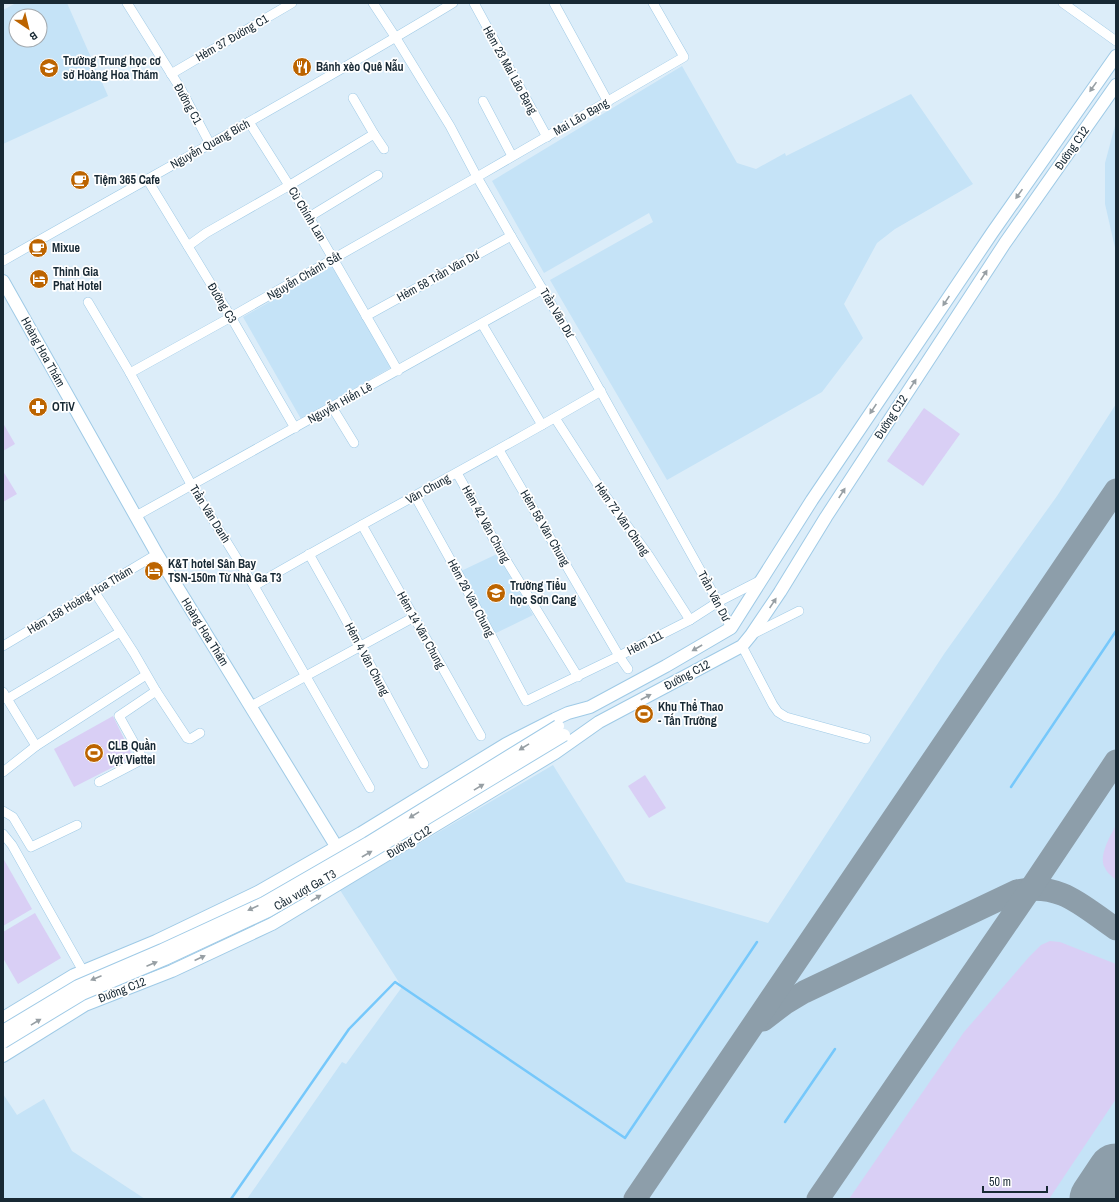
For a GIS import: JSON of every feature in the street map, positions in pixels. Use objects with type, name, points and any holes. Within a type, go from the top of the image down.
[{"type":"main road","name":"Đường C12","points":[[3,1018],[74,975],[156,941],[258,892],[337,847],[506,744],[555,719],[590,707],[666,666],[731,628],[812,500],[992,233],[1116,56]]},
{"type":"main road","name":"Đường C12","points":[[3,1056],[85,1005],[172,971],[272,924],[555,753],[599,722],[742,646],[780,592],[839,497],[1005,243],[1116,85]]},
{"type":"main road","name":"Hoàng Hoa Thám","points":[[3,281],[157,554],[354,875]]},
{"type":"main road","name":"Cầu vượt Ga T3","points":[[3,1042],[82,994],[165,959],[268,911],[374,850],[561,731],[590,707]]},
{"type":"main road","name":"Cầu vượt Ga T3","points":[[3,1031],[78,986],[162,950],[264,903],[561,731],[599,722]]},
{"type":"street","name":"Đường C1","points":[[127,3],[182,91],[210,144]]},
{"type":"street","name":"Hẻm 37 Đường C1","points":[[171,74],[292,3]]},
{"type":"street","name":"Trần Văn Dư","points":[[373,3],[450,126],[477,177],[601,391],[731,628]]},
{"type":"street","name":"Nguyễn Quang Bích","points":[[3,261],[396,38],[452,3]]},
{"type":"street","name":"Hẻm 23 Mai Lão Bạng","points":[[474,3],[547,137]]},
{"type":"street","points":[[554,3],[608,102]]},
{"type":"street","name":"Mai Lão Bạng","points":[[477,177],[684,57],[653,3]]},
{"type":"street","points":[[1064,3],[1116,41]]},
{"type":"street","points":[[353,98],[384,149]]},
{"type":"street","points":[[483,101],[512,156]]},
{"type":"street","name":"Cù Chính Lan","points":[[249,122],[290,185],[398,371]]},
{"type":"street","points":[[188,246],[206,233],[290,185],[374,134]]},
{"type":"street","points":[[309,217],[378,175]]},
{"type":"street","name":"Nguyễn Chánh Sắt","points":[[130,372],[231,317],[477,177]]},
{"type":"street","name":"Đường C3","points":[[147,179],[231,317],[295,428]]},
{"type":"street","name":"Hẻm 58 Trần Văn Dư","points":[[366,316],[511,236]]},
{"type":"street","name":"Nguyễn Hiến Lê","points":[[136,516],[543,289]]},
{"type":"street","name":"Trần Văn Danh","points":[[88,302],[130,372],[192,486],[254,586],[370,788]]},
{"type":"street","points":[[482,324],[542,425]]},
{"type":"street","name":"Văn Chung","points":[[254,586],[309,554],[499,450],[601,391]]},
{"type":"street","points":[[332,407],[354,443]]},
{"type":"street","name":"Hẻm 72 Văn Chung","points":[[555,418],[602,491],[649,556],[690,620]]},
{"type":"street","name":"Hẻm 56 Văn Chung","points":[[499,450],[628,669]]},
{"type":"street","name":"Hẻm 42 Văn Chung","points":[[457,473],[498,547],[578,677]]},
{"type":"street","name":"Hẻm 28 Văn Chung","points":[[415,496],[526,701]]},
{"type":"street","name":"Hẻm 14 Văn Chung","points":[[362,525],[481,736]]},
{"type":"street","name":"Hẻm 158 Hoàng Hoa Thám","points":[[3,646],[157,554]]},
{"type":"street","name":"Hẻm 4 Văn Chung","points":[[309,554],[424,764]]},
{"type":"street","name":"Hẻm 111","points":[[526,701],[578,677],[690,620],[718,602],[761,580]]},
{"type":"street","points":[[94,591],[187,738],[190,739],[200,733]]},
{"type":"street","points":[[751,635],[798,611]]},
{"type":"street","points":[[251,706],[414,617]]},
{"type":"street","points":[[36,746],[5,695],[120,632]]},
{"type":"street","points":[[742,646],[773,706],[778,712],[786,717],[866,740]]},
{"type":"street","points":[[3,772],[36,746],[146,675]]},
{"type":"street","points":[[98,782],[144,759],[119,716],[156,691]]},
{"type":"street","points":[[3,811],[13,817],[31,847],[77,825]]},
{"type":"street","points":[[3,834],[12,845],[84,971]]},
{"type":"shaded area","name":"Trường Trung học cơ sở Hoàng Hoa Thám","points":[[16,3],[67,3],[108,96],[3,144],[3,10]]},
{"type":"shaded area","points":[[682,66],[737,163],[756,169],[785,153],[786,156],[911,94],[973,184],[895,229],[877,243],[844,304],[863,338],[822,392],[667,480],[550,280],[653,222],[649,213],[544,273],[492,181]]},
{"type":"shaded area","points":[[1116,122],[1116,252],[1105,204],[1105,163]]},
{"type":"shaded area","points":[[334,265],[392,367],[301,419],[243,317]]},
{"type":"shaded area","points":[[1116,404],[1116,1199],[247,1199],[342,1062],[346,1064],[402,987],[340,890],[553,765],[626,882],[768,923],[944,654],[1057,496]]},
{"type":"shaded area","points":[[924,408],[960,434],[923,486],[887,461]]},
{"type":"shaded area","points":[[3,423],[15,444],[3,451]]},
{"type":"shaded area","points":[[3,471],[17,494],[3,502]]},
{"type":"shaded area","name":"Trường Tiểu học Sơn Cang","points":[[497,554],[533,615],[494,634],[461,571]]},
{"type":"shaded area","name":"CLB Quần Vợt Viettel","points":[[113,716],[133,757],[74,787],[54,749]]},
{"type":"shaded area","points":[[645,775],[666,808],[649,818],[628,786]]},
{"type":"shaded area","points":[[1116,825],[1116,880],[1106,870],[1103,863],[1103,858],[1106,846]]},
{"type":"shaded area","points":[[3,858],[32,909],[3,926]]},
{"type":"shaded area","points":[[35,913],[61,958],[18,984],[3,958],[3,932]]},
{"type":"shaded area","points":[[1050,941],[1060,942],[1116,964],[1116,1099],[1049,1199],[849,1199],[964,1032],[1029,957],[1041,945]]},
{"type":"shaded area","points":[[3,1094],[17,1115],[44,1099],[72,1151],[145,1199],[3,1199]]},
{"type":"waterway","points":[[1011,787],[1116,631]]},
{"type":"waterway","points":[[231,1199],[349,1029],[395,982],[625,1138],[757,942]]},
{"type":"waterway","points":[[785,1122],[835,1049]]},
{"type":"taxiway","points":[[635,1199],[1116,490]]},
{"type":"taxiway","points":[[818,1199],[1116,761]]},
{"type":"taxiway","points":[[763,1020],[784,1004],[804,992],[1017,891],[1032,889],[1059,893],[1081,904],[1116,929]]},
{"type":"runway","points":[[1098,1199],[1116,1172]]},
{"type":"place","name":"Bánh xèo Quê Nẫu","points":[[302,67]]},
{"type":"place","name":"Trường Trung học cơ sở Hoàng Hoa Thám","points":[[49,68]]},
{"type":"place","name":"Tiệm 365 Cafe","points":[[80,180]]},
{"type":"place","name":"Mixue","points":[[38,248]]},
{"type":"place","name":"Thinh Gia Phat Hotel","points":[[39,279]]},
{"type":"place","name":"OTiV","points":[[38,407]]},
{"type":"place","name":"K&T hotel Sân Bay TSN-150m Từ Nhà Ga T3","points":[[154,571]]},
{"type":"place","name":"Trường Tiểu học Sơn Cang","points":[[496,593]]},
{"type":"place","name":"Khu Thể Thao - Tấn Trường","points":[[644,714]]},
{"type":"place","name":"CLB Quần Vợt Viettel","points":[[94,753]]}]
